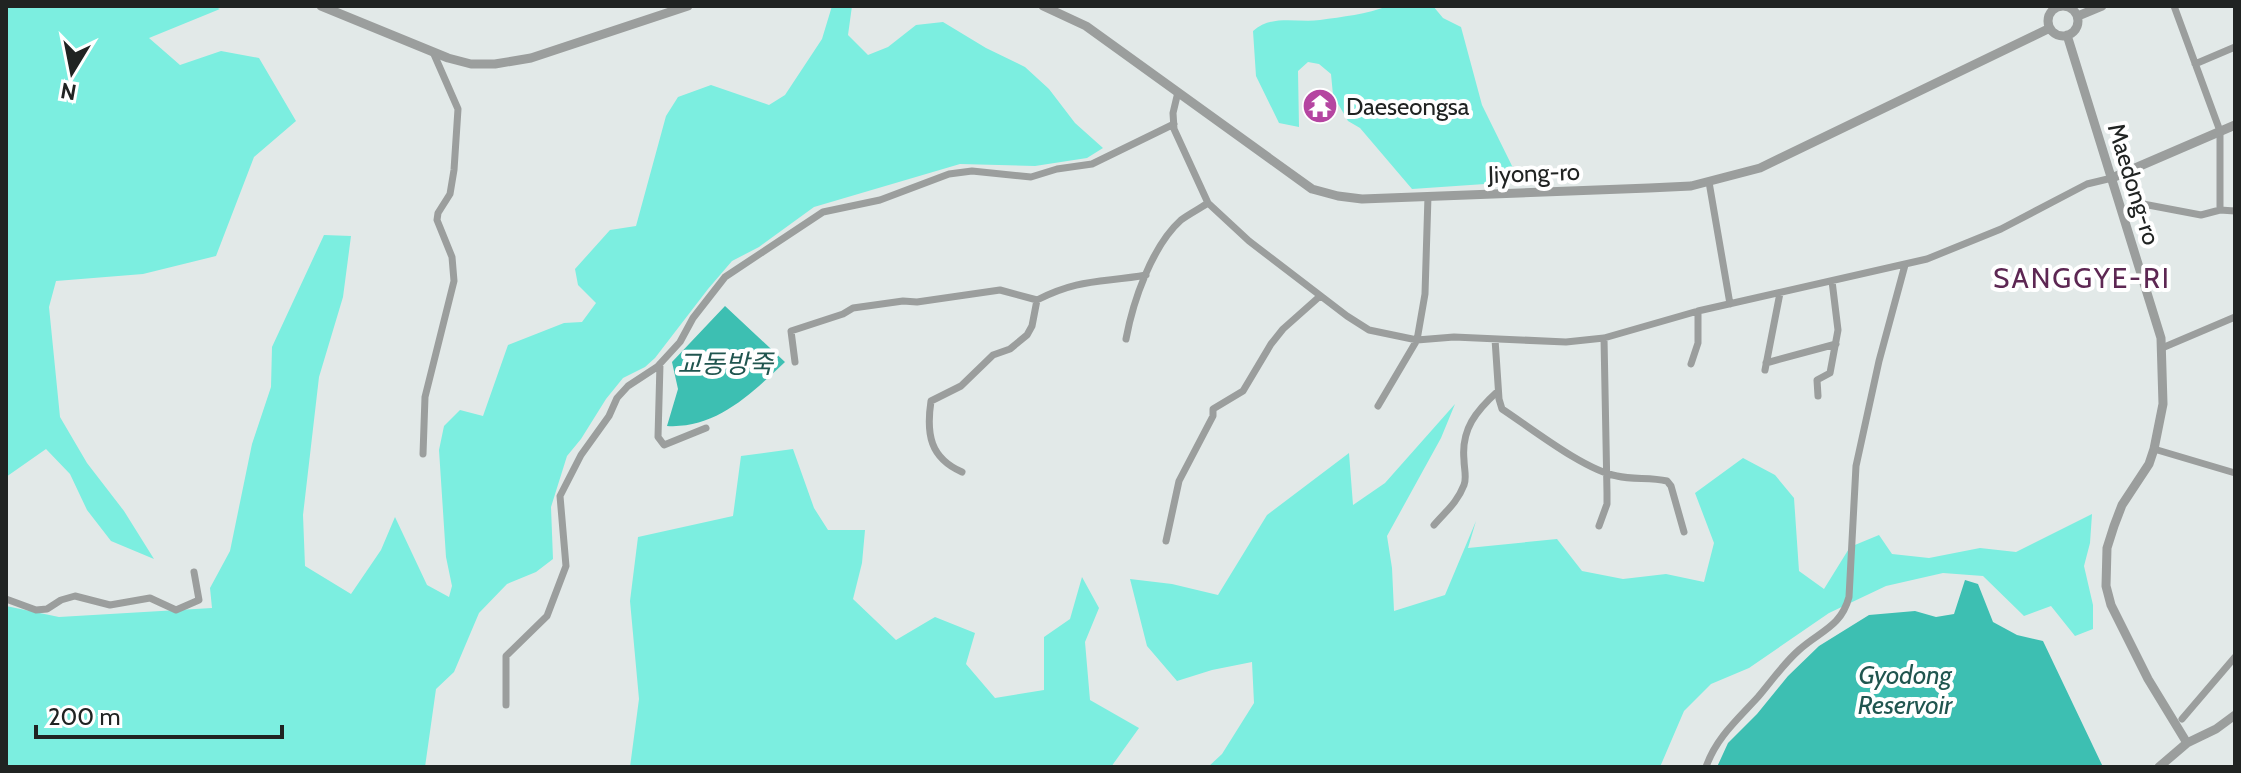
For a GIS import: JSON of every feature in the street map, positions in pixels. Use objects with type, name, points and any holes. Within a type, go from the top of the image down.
[{"type":"street","points":[[321,6],[433,52],[471,64],[531,58],[688,6]]},
{"type":"street","name":"Jiyong-ro","points":[[1043,6],[1086,26],[1312,189],[1362,199],[1691,186],[1709,182],[1775,162],[2050,28]]},
{"type":"street","points":[[2059,6],[2069,7],[2078,16],[2077,28],[2067,35],[2058,35],[2050,28],[2050,15],[2059,6]]},
{"type":"street","points":[[2078,16],[2102,6]]},
{"type":"street","points":[[2174,6],[2220,131],[2220,210]]},
{"type":"street","name":"Maedong-ro","points":[[2067,35],[2162,348],[2163,404],[2154,449],[2149,464],[2122,505],[2114,526],[2107,548],[2106,586],[2111,605],[2148,679],[2187,743]]},
{"type":"street","points":[[2195,64],[2235,47]]},
{"type":"street","points":[[423,454],[425,397],[454,281],[452,257],[437,220],[450,194],[458,109],[433,52]]},
{"type":"street","points":[[1178,92],[1174,124],[1192,172],[1208,203],[1319,297],[1369,330],[1417,340],[1454,337],[1566,342],[1604,338],[1698,311],[1905,265],[1961,247],[2087,184],[2131,171],[2235,125]]},
{"type":"street","points":[[506,705],[506,656],[547,616],[566,566],[560,496],[581,455],[609,416],[617,398],[628,386],[660,364],[680,342],[693,318],[725,277],[823,212],[880,200],[949,174],[972,171],[1031,177],[1057,169],[1092,164],[1174,124]]},
{"type":"street","points":[[2131,171],[2143,204],[2201,215],[2220,210],[2235,211]]},
{"type":"street","points":[[1709,182],[1730,304]]},
{"type":"street","points":[[1378,406],[1417,340],[1425,294],[1428,196]]},
{"type":"street","points":[[1126,339],[1131,310],[1168,234],[1182,219],[1208,203]]},
{"type":"street","points":[[1706,767],[1726,730],[1800,649],[1829,628],[1845,611],[1849,597],[1856,466],[1879,361],[1905,265]]},
{"type":"street","points":[[795,362],[791,331],[853,308],[960,297],[988,290],[1037,300],[1063,287],[1101,279],[1146,275]]},
{"type":"street","points":[[1818,396],[1817,380],[1830,373],[1838,330],[1832,281]]},
{"type":"street","points":[[1780,293],[1766,366],[1836,344]]},
{"type":"street","points":[[1166,541],[1179,481],[1213,416],[1213,409],[1243,391],[1271,344],[1319,297]]},
{"type":"street","points":[[962,472],[936,454],[930,433],[931,401],[961,386],[993,355],[1010,349],[1027,335],[1037,300]]},
{"type":"street","points":[[1691,364],[1698,343],[1698,311]]},
{"type":"street","points":[[2162,348],[2235,317]]},
{"type":"street","points":[[1599,526],[1607,504],[1604,338]]},
{"type":"street","points":[[1495,339],[1502,409],[1606,473],[1667,481],[1684,532]]},
{"type":"street","points":[[660,364],[658,437],[664,445],[706,428]]},
{"type":"street","points":[[1434,525],[1453,507],[1465,484],[1463,456],[1467,426],[1498,391]]},
{"type":"street","points":[[2154,449],[2235,473]]},
{"type":"street","points":[[6,599],[36,610],[47,609],[75,596],[110,605],[150,598],[176,610],[199,600],[194,572]]},
{"type":"street","points":[[2182,719],[2235,657]]},
{"type":"street","points":[[2159,767],[2187,743],[2216,729],[2235,715]]},
{"type":"shaded area","points":[[6,6],[213,6],[220,9],[149,38],[180,65],[221,51],[259,58],[296,121],[254,157],[216,256],[143,274],[56,281],[49,307],[60,417],[87,463],[124,511],[154,559],[111,541],[87,510],[70,474],[46,449],[6,477]]},
{"type":"shaded area","points":[[832,6],[852,6],[848,35],[868,55],[888,47],[916,25],[943,22],[1025,67],[1049,89],[1075,123],[1103,148],[1087,158],[1035,166],[960,164],[814,207],[759,247],[732,261],[655,358],[623,378],[567,456],[551,507],[553,559],[536,572],[507,584],[479,613],[454,672],[436,689],[425,767],[6,767],[6,606],[59,617],[212,608],[210,588],[230,551],[252,444],[271,387],[272,347],[324,235],[351,236],[343,297],[319,377],[303,515],[305,566],[351,594],[381,550],[395,517],[427,585],[449,597],[452,586],[446,557],[439,450],[444,426],[460,410],[483,416],[508,345],[564,323],[582,322],[596,303],[578,285],[575,269],[610,230],[636,226],[666,116],[678,97],[711,85],[769,105],[785,95],[822,39]]},
{"type":"shaded area","points":[[1388,6],[1433,6],[1443,18],[1461,27],[1482,105],[1515,172],[1514,182],[1412,189],[1360,128],[1348,121],[1333,95],[1331,74],[1319,64],[1308,62],[1298,71],[1299,127],[1279,123],[1256,76],[1253,31],[1276,21],[1320,20]]},
{"type":"shaded area","points":[[1455,404],[1441,438],[1387,536],[1394,611],[1445,595],[1476,521],[1468,548],[1557,539],[1582,571],[1623,579],[1666,574],[1704,582],[1714,543],[1695,493],[1743,458],[1775,475],[1794,498],[1799,571],[1824,589],[1850,547],[1879,535],[1892,554],[1929,558],[1980,548],[2016,552],[2092,514],[2090,543],[2084,566],[2093,605],[2093,629],[2075,636],[2051,606],[2024,616],[1983,576],[1943,573],[1886,586],[1829,613],[1749,668],[1711,684],[1684,711],[1660,767],[1208,767],[1222,754],[1254,703],[1252,662],[1177,681],[1147,646],[1130,579],[1172,584],[1218,595],[1267,515],[1349,453],[1353,505],[1385,483]]},
{"type":"shaded area","points":[[793,449],[814,508],[828,530],[865,530],[862,563],[853,599],[896,640],[935,617],[975,633],[966,664],[995,698],[1044,690],[1044,637],[1070,619],[1082,577],[1099,608],[1085,642],[1090,700],[1139,728],[1111,767],[630,767],[639,699],[630,601],[638,537],[733,516],[741,456]]},
{"type":"water","name":"교동방죽","points":[[725,306],[785,362],[746,397],[717,416],[701,422],[667,426],[678,389],[672,362]]},
{"type":"water","name":"Gyodong Reservoir","points":[[1965,580],[1978,584],[1993,622],[2017,635],[2043,641],[2103,767],[1717,767],[1728,743],[1819,646],[1869,615],[1915,611],[1936,617],[1954,614]]},
{"type":"place","name":"Daeseongsa","points":[[1320,106]]},
{"type":"district","name":"SANGGYE-RI","points":[[2082,278]]}]
